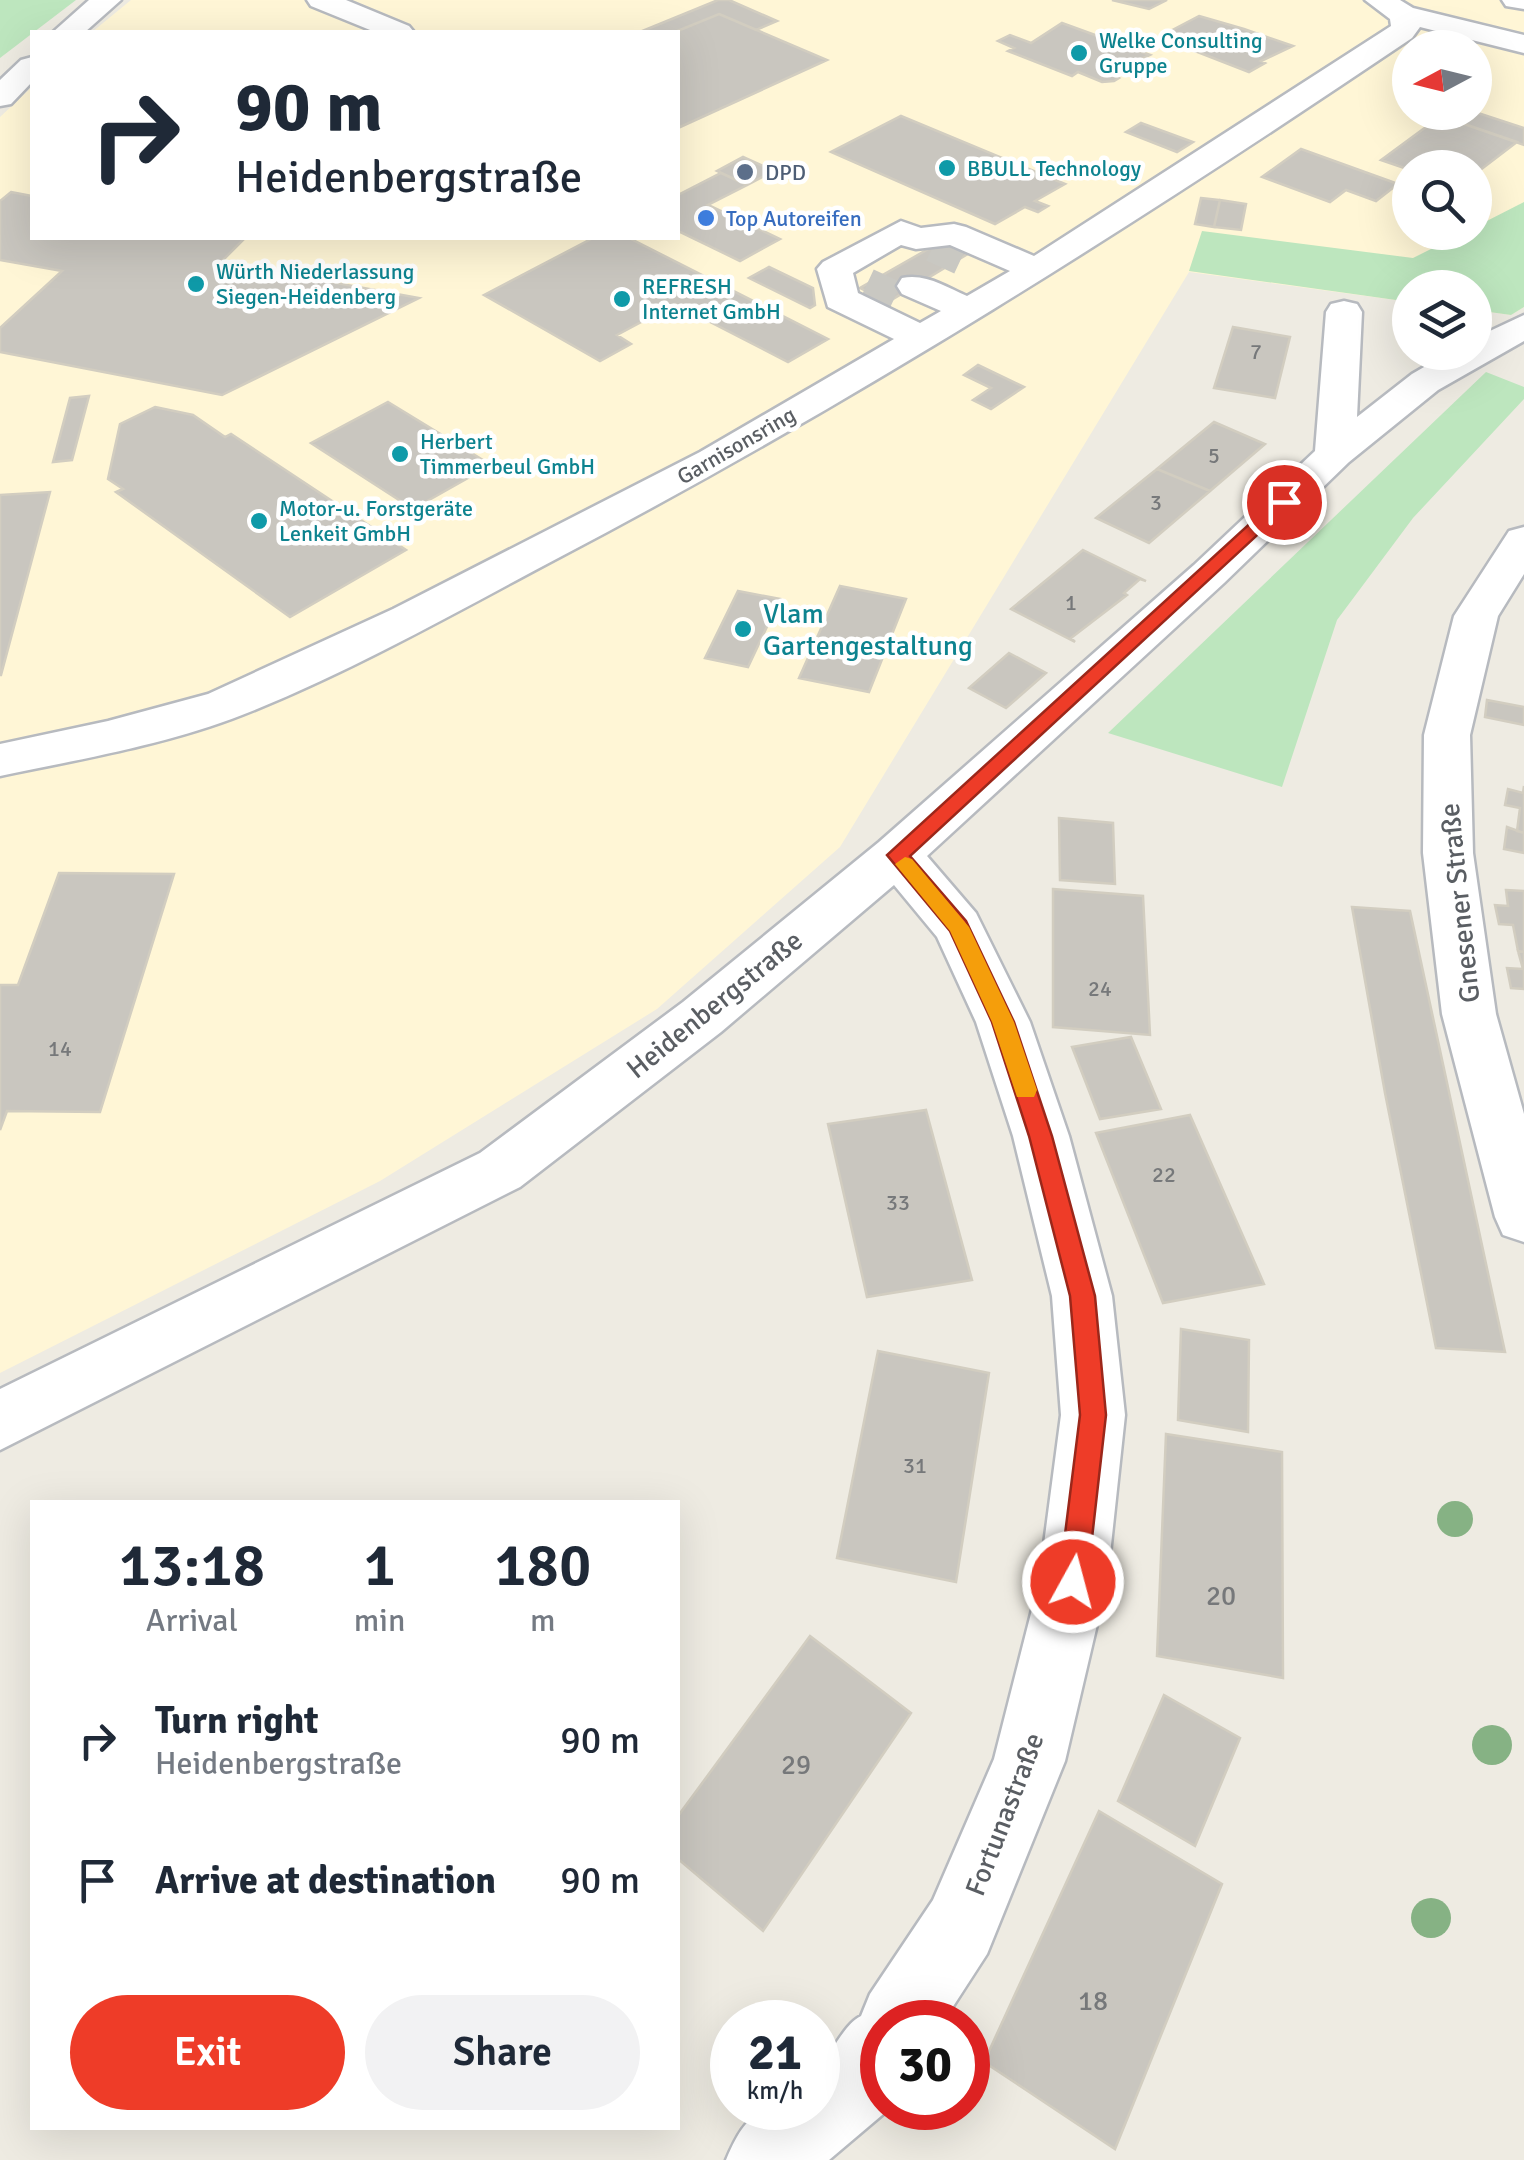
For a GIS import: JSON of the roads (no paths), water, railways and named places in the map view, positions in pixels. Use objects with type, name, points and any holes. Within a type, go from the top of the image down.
[{"type":"street","points":[[70,30],[107,0]]},
{"type":"street","points":[[321,0],[394,30]]},
{"type":"street","points":[[1516,0],[1524,0]]},
{"type":"street","points":[[1391,7],[1524,44]]},
{"type":"street","name":"Garnisonsring","points":[[0,760],[108,738],[224,706],[408,620],[714,460],[981,303],[1402,32],[1407,24],[1391,7]]},
{"type":"street","points":[[0,97],[30,68]]},
{"type":"street","points":[[900,265],[981,303]]},
{"type":"street","points":[[900,265],[981,303]]},
{"type":"street","points":[[900,265],[841,300],[981,303]]},
{"type":"street","points":[[1335,454],[1344,312]]},
{"type":"street","name":"Heidenbergstraße","points":[[0,1421],[500,1170],[702,1017],[897,855],[1209,574],[1335,454],[1425,382],[1524,326]]},
{"type":"street","name":"Gnesener Straße","points":[[1524,540],[1476,616],[1447,736],[1448,854],[1469,1014],[1524,1217]]},
{"type":"street","name":"Fortunastraße","points":[[897,855],[958,927],[1003,1022],[1040,1136],[1082,1296],[1093,1415],[1073,1582],[1029,1760],[960,1927],[912,2000]]},
{"type":"street","points":[[767,2160],[860,2082]]},
{"type":"tunnel","points":[[933,246],[961,259]]},
{"type":"tunnel","points":[[867,284],[895,297]]},
{"type":"place","name":"Welke Consulting Gruppe","points":[[1079,53]]},
{"type":"place","name":"BBULL Technology","points":[[947,168]]},
{"type":"place","name":"DPD","points":[[745,172]]},
{"type":"place","name":"Top Autoreifen","points":[[706,218]]},
{"type":"place","name":"Würth Niederlassung Siegen-Heidenberg","points":[[196,284]]},
{"type":"place","name":"REFRESH Internet GmbH","points":[[622,299]]},
{"type":"place","name":"Herbert Timmerbeul GmbH","points":[[400,454]]},
{"type":"place","name":"Motor-u. Forstgeräte Lenkeit GmbH","points":[[259,521]]},
{"type":"place","name":"Vlam Gartengestaltung","points":[[743,629]]}]
